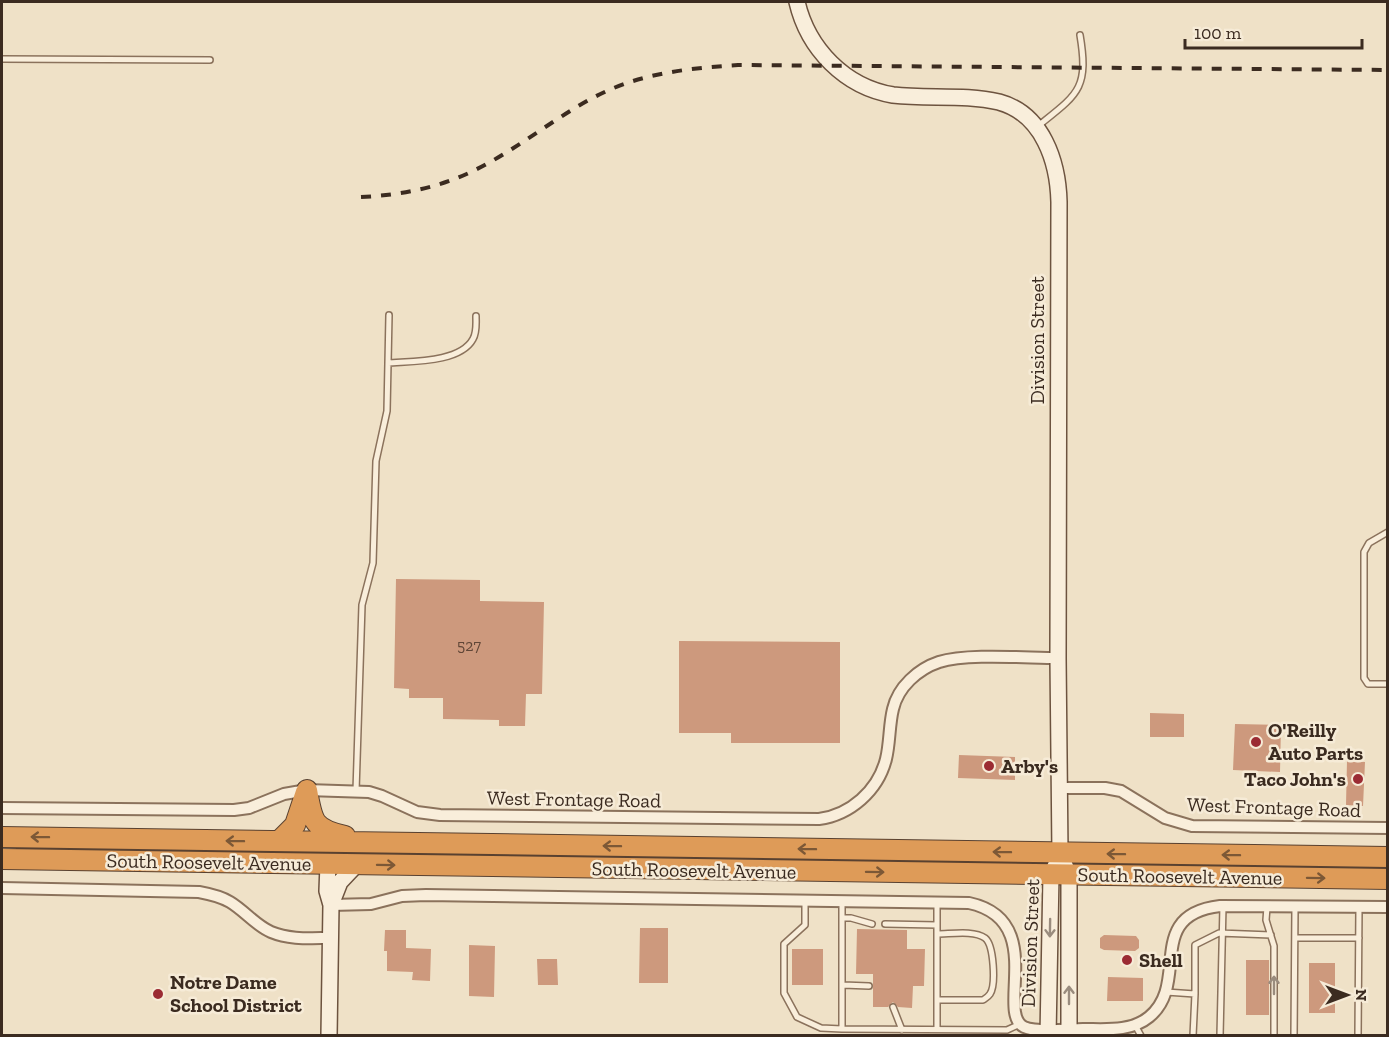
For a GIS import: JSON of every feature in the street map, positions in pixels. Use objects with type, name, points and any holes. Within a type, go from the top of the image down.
[{"type":"highway","points":[[307,790],[314,821],[324,830],[377,843]]},
{"type":"highway","points":[[279,841],[295,825],[307,790]]},
{"type":"highway","points":[[249,863],[290,856],[302,848],[306,842],[310,811]]},
{"type":"highway","name":"South Roosevelt Avenue","points":[[2,837],[1388,856]]},
{"type":"highway","points":[[328,864],[332,858],[342,852],[442,844]]},
{"type":"highway","name":"South Roosevelt Avenue","points":[[2,859],[1388,879]]},
{"type":"street","name":"Division Street","points":[[797,2],[805,27],[817,48],[833,66],[858,84],[880,93],[893,95],[999,102],[1019,112],[1036,128],[1050,151],[1058,184],[1060,875],[1069,1032]]},
{"type":"street","name":"West Frontage Road","points":[[2,808],[234,810],[249,808],[284,794],[307,790],[375,793],[417,812],[440,815],[798,820],[830,818],[859,802],[877,780],[885,762],[893,708],[902,689],[919,673],[940,662],[961,658],[1058,658]]},
{"type":"street","name":"West Frontage Road","points":[[1060,788],[1112,789],[1126,794],[1165,818],[1192,826],[1388,828]]},
{"type":"street","points":[[328,864],[327,891],[331,905],[329,1035]]},
{"type":"street","points":[[331,905],[340,882],[357,864]]},
{"type":"street","name":"Division Street","points":[[1048,1032],[1060,875]]},
{"type":"street","points":[[2,888],[199,892],[229,901],[258,925],[272,933],[292,938],[331,938]]},
{"type":"street","points":[[331,905],[371,904],[402,896],[426,895],[938,902],[980,906],[991,910],[1004,924],[1014,946],[1016,1017],[1024,1029],[1048,1032],[1117,1029],[1145,1020],[1158,1008],[1167,992],[1170,950],[1176,931],[1190,916],[1199,911],[1223,906],[1388,907]]},
{"type":"lane","points":[[1036,128],[1069,101],[1080,86],[1083,69],[1080,35]]},
{"type":"lane","points":[[2,58],[210,60]]},
{"type":"lane","points":[[356,791],[362,605],[373,563],[376,461],[387,411],[389,315]]},
{"type":"lane","points":[[388,363],[432,360],[458,352],[474,339],[476,316]]},
{"type":"lane","points":[[1388,532],[1369,543],[1364,552],[1365,678],[1368,684],[1388,684]]},
{"type":"lane","points":[[805,901],[805,925],[784,944],[784,993],[797,1017],[821,1028],[1024,1029]]},
{"type":"lane","points":[[842,901],[842,1029]]},
{"type":"lane","points":[[938,902],[938,1029]]},
{"type":"lane","points":[[1220,1035],[1223,906]]},
{"type":"lane","points":[[1267,907],[1266,920],[1274,946],[1274,1035]]},
{"type":"lane","points":[[1294,1035],[1295,907]]},
{"type":"lane","points":[[1358,1035],[1359,907]]},
{"type":"lane","points":[[842,918],[872,924]]},
{"type":"lane","points":[[885,924],[938,925]]},
{"type":"lane","points":[[1193,1035],[1195,945],[1219,933],[1271,935]]},
{"type":"lane","points":[[938,934],[976,934],[986,939],[990,945],[993,966],[992,990],[983,1000],[938,1000]]},
{"type":"lane","points":[[1295,938],[1359,938]]},
{"type":"lane","points":[[843,985],[869,986]]},
{"type":"lane","points":[[1167,992],[1195,994]]},
{"type":"lane","points":[[893,1007],[902,1030]]},
{"type":"lane","points":[[1135,1025],[1141,1035]]},
{"type":"building","points":[[396,579],[480,580],[480,601],[544,602],[542,694],[526,694],[525,726],[499,726],[499,720],[443,719],[443,698],[409,698],[409,689],[394,688]]},
{"type":"building","points":[[679,641],[840,642],[840,743],[731,743],[731,733],[679,733]]},
{"type":"building","points":[[1150,713],[1184,714],[1184,737],[1150,737]]},
{"type":"building","points":[[1235,724],[1281,725],[1280,772],[1233,770]]},
{"type":"building","points":[[959,755],[1015,757],[1015,780],[958,778]]},
{"type":"building","points":[[1347,761],[1365,762],[1363,806],[1346,805]]},
{"type":"building","points":[[640,928],[668,928],[668,983],[639,983]]},
{"type":"building","points":[[857,929],[907,930],[907,949],[925,949],[924,986],[913,986],[912,1008],[898,1007],[893,1002],[888,1007],[873,1007],[873,974],[856,974]]},
{"type":"building","points":[[385,930],[406,930],[406,948],[431,949],[430,981],[412,980],[413,972],[387,971],[387,951],[384,951]]},
{"type":"building","points":[[1104,935],[1136,936],[1139,940],[1139,948],[1135,951],[1104,950],[1100,948],[1100,938]]},
{"type":"building","points":[[469,945],[495,946],[494,997],[469,996]]},
{"type":"building","points":[[792,949],[823,949],[823,985],[792,985]]},
{"type":"building","points":[[537,959],[557,959],[558,985],[538,985]]},
{"type":"building","points":[[1246,960],[1269,960],[1269,1015],[1246,1015]]},
{"type":"building","points":[[1309,963],[1335,963],[1335,1013],[1309,1013]]},
{"type":"building","points":[[1108,977],[1143,978],[1143,1001],[1107,1001]]},
{"type":"railway","points":[[361,197],[420,190],[448,182],[492,161],[575,108],[609,90],[640,79],[689,69],[738,65],[1388,70]]},
{"type":"place","name":"O'Reilly Auto Parts","points":[[1256,742]]},
{"type":"place","name":"Arby's","points":[[989,766]]},
{"type":"place","name":"Taco John's","points":[[1358,779]]},
{"type":"place","name":"Shell","points":[[1127,960]]},
{"type":"place","name":"Notre Dame School District","points":[[158,994]]}]
